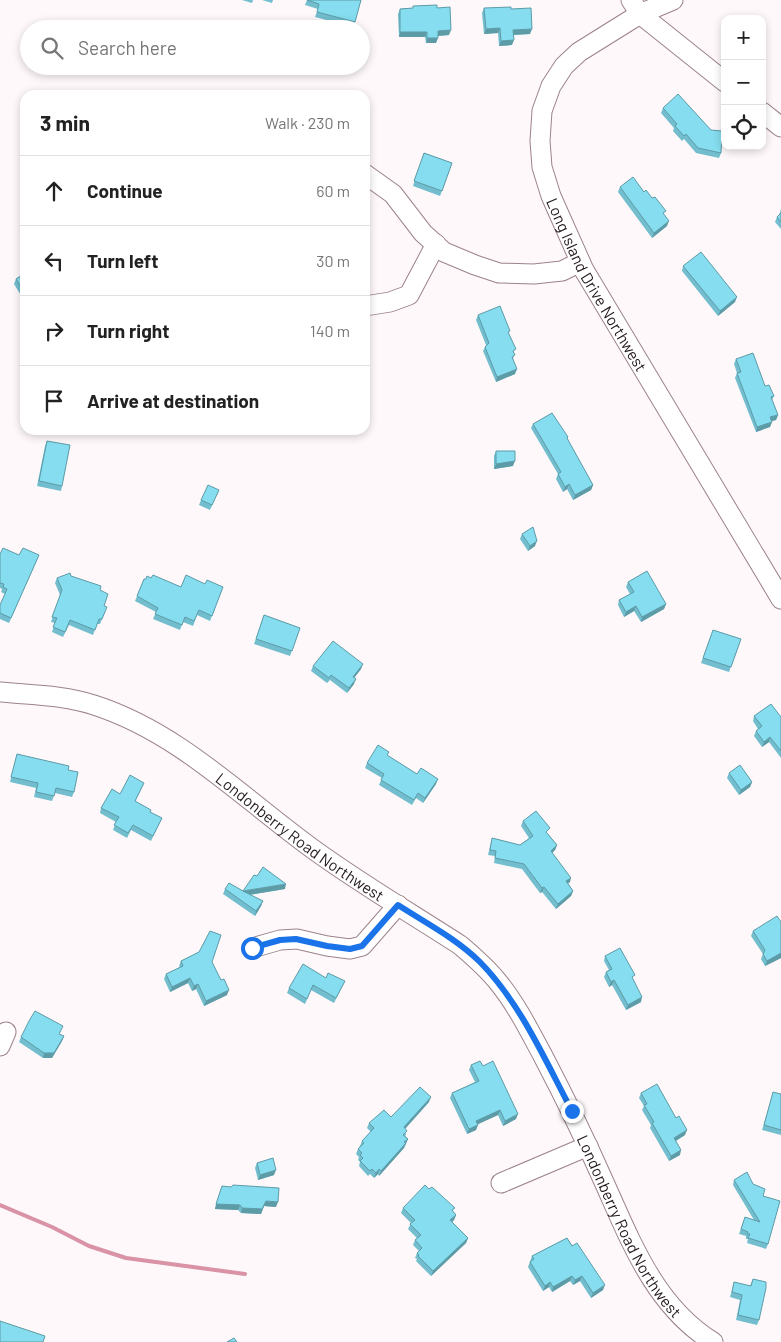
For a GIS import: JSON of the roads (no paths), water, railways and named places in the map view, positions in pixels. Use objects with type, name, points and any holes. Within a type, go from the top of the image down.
[{"type":"street","name":"Long Island Drive Northwest","points":[[673,0],[635,7],[564,66],[551,86],[542,111],[540,141],[542,167],[551,196],[580,262],[781,599]]},
{"type":"street","points":[[635,7],[721,79]]},
{"type":"street","points":[[766,115],[781,127]]},
{"type":"street","points":[[370,178],[393,194],[423,233],[444,252],[499,273],[534,274],[562,272],[580,262]]},
{"type":"street","points":[[370,305],[390,302],[409,295],[436,244]]},
{"type":"street","name":"Londonberry Road Northwest","points":[[0,692],[57,697],[92,704],[127,717],[153,730],[218,774],[316,852],[460,945],[480,962],[512,1001],[528,1027],[572,1111],[636,1256],[658,1290],[682,1318],[713,1342]]},
{"type":"street","points":[[252,948],[280,940],[296,939],[350,949],[362,946],[398,905]]},
{"type":"street","points":[[501,1184],[588,1146]]},
{"type":"waterway","points":[[0,1205],[52,1227],[89,1246],[126,1258],[245,1274]]}]
